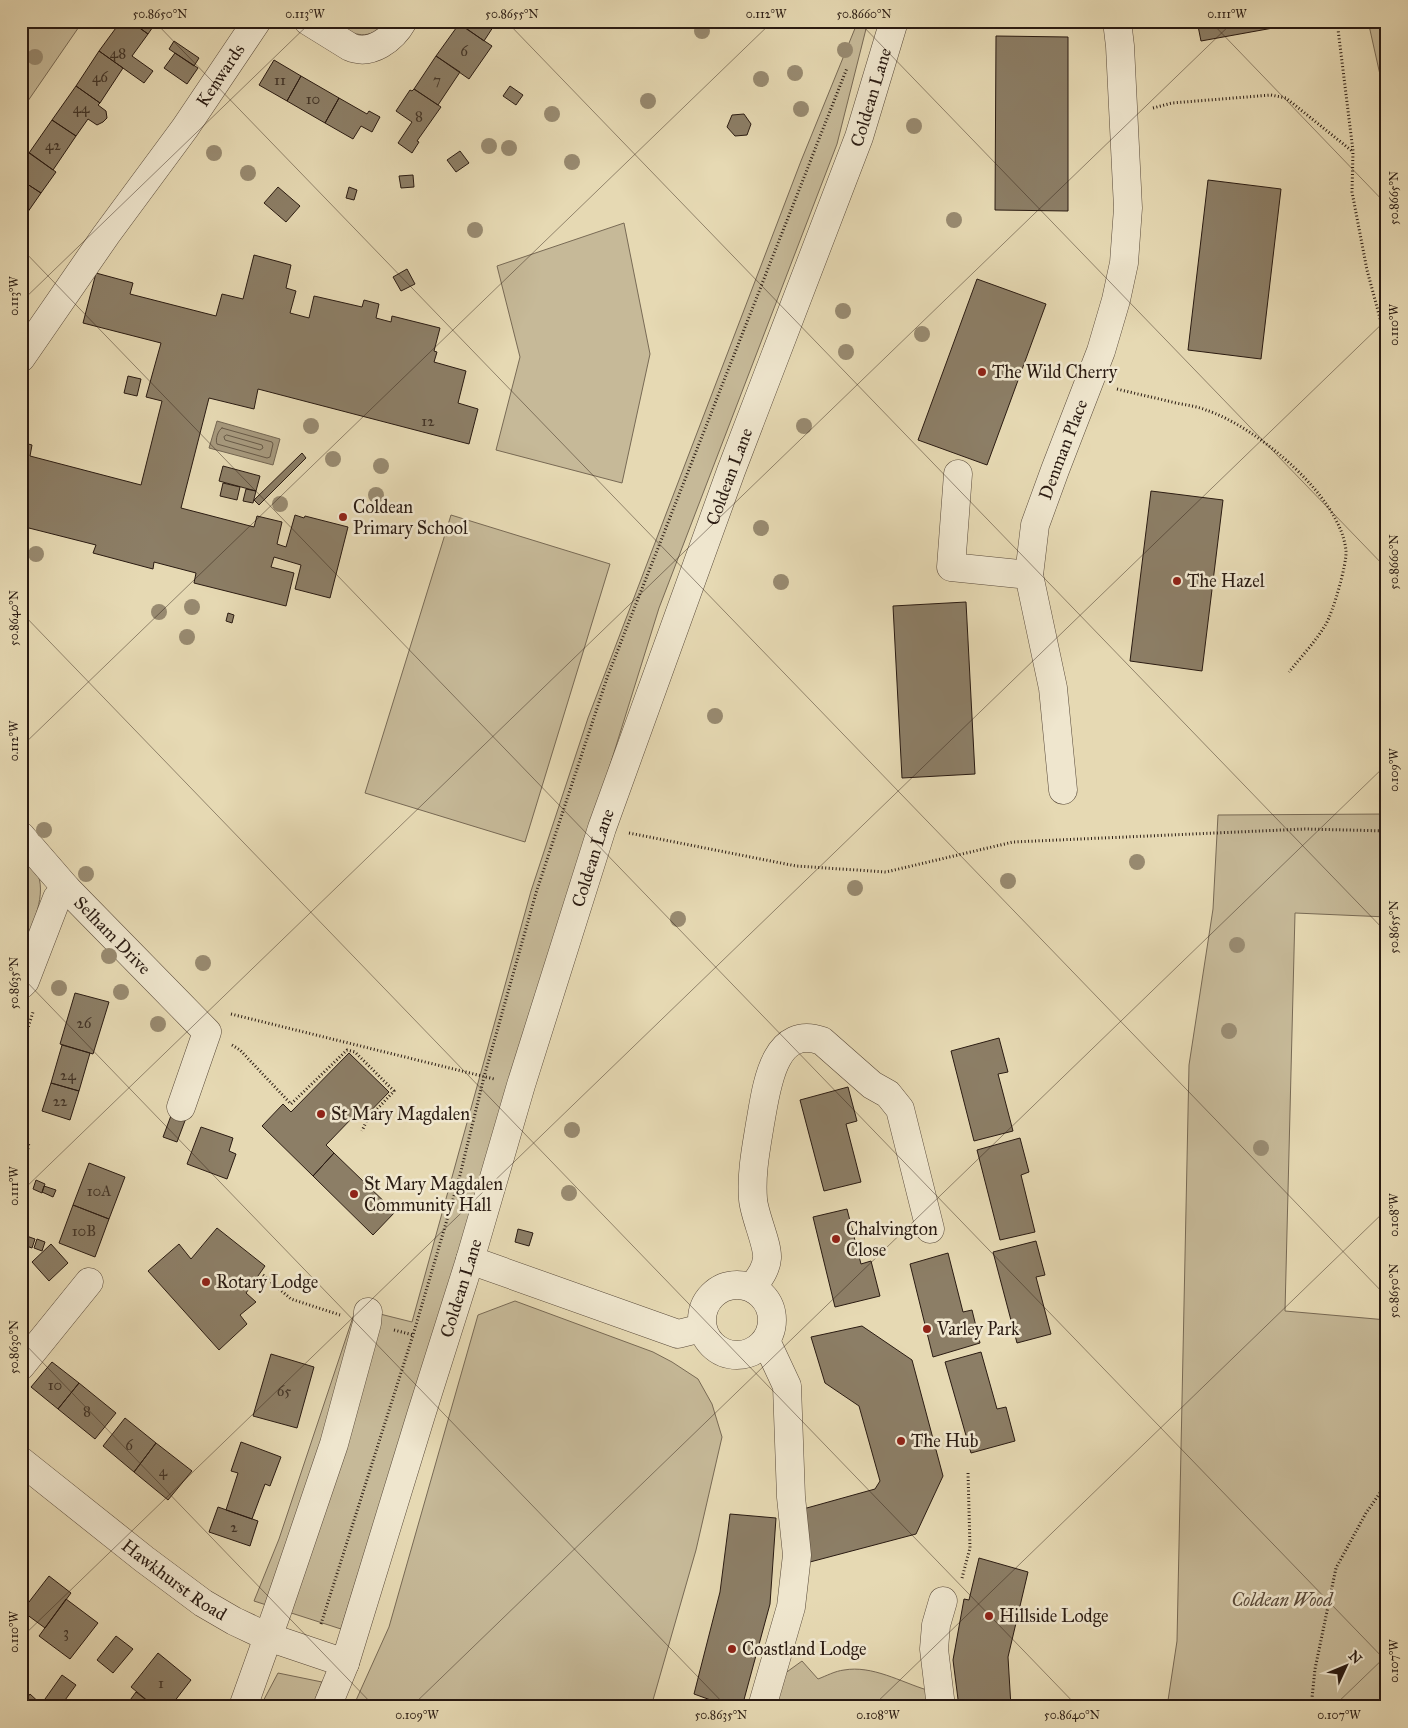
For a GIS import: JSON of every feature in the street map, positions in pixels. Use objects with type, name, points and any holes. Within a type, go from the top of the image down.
[{"type":"street","name":"Kenwards","points":[[21,358],[106,235],[185,128],[256,21]]},
{"type":"street","points":[[308,21],[350,47],[365,50],[377,46],[390,38],[403,21]]},
{"type":"street","name":"Coldean Lane","points":[[327,1707],[345,1663],[470,1260],[521,1085],[602,828],[731,471],[858,137],[894,21]]},
{"type":"street","name":"Denman Place","points":[[1063,790],[1053,688],[1029,575],[1036,525],[1101,351],[1114,308],[1124,263],[1128,208],[1120,46],[1117,21]]},
{"type":"street","points":[[958,474],[951,567],[1029,575]]},
{"type":"street","name":"Selham Drive","points":[[21,836],[67,889],[202,1027]]},
{"type":"street","points":[[21,985],[25,981],[57,898],[67,889]]},
{"type":"street","points":[[181,1107],[202,1027]]},
{"type":"street","points":[[752,1288],[763,1274],[767,1256],[753,1202],[751,1176],[768,1082],[774,1064],[782,1050],[804,1038],[822,1041],[872,1085],[888,1094],[900,1109],[930,1229]]},
{"type":"street","points":[[470,1260],[678,1334],[702,1328]]},
{"type":"street","points":[[21,1366],[89,1282]]},
{"type":"street","points":[[736,1285],[752,1288],[764,1298],[771,1312],[771,1327],[766,1341],[757,1349],[747,1354],[724,1353],[714,1347],[702,1328],[704,1306],[711,1296],[719,1289],[736,1285]]},
{"type":"street","points":[[243,1707],[334,1444],[367,1317]]},
{"type":"street","points":[[762,1707],[791,1607],[797,1555],[791,1497],[788,1386],[766,1341]]},
{"type":"street","name":"Hawkhurst Road","points":[[24,1470],[202,1603],[268,1637],[345,1663]]},
{"type":"street","points":[[941,1707],[934,1649],[936,1625],[943,1601]]},
{"type":"path","points":[[1337,21],[1353,151],[1352,192],[1367,270],[1381,322],[1387,334]]},
{"type":"path","points":[[1124,114],[1172,103],[1271,95],[1286,98],[1353,151]]},
{"type":"path","points":[[1090,383],[1206,410],[1235,423],[1265,443],[1292,466],[1314,487],[1331,511],[1346,551],[1339,588],[1326,623],[1289,672]]},
{"type":"path","points":[[602,828],[796,866],[886,872],[1013,842],[1305,829],[1387,832]]},
{"type":"path","points":[[202,1027],[232,1014],[521,1085]]},
{"type":"path","points":[[202,1027],[240,1050],[291,1104],[347,1050],[355,1052],[394,1091],[367,1120],[362,1131]]},
{"type":"path","points":[[21,1125],[29,1146],[21,1167]]},
{"type":"path","points":[[263,1275],[291,1299],[367,1317],[413,1335]]},
{"type":"path","points":[[961,1580],[970,1548],[968,1472]]},
{"type":"path","points":[[1309,1707],[1320,1642],[1336,1568],[1366,1513],[1387,1483]]},
{"type":"path","points":[[1312,1698],[1313,1707]]},
{"type":"green space","points":[[21,21],[83,21],[21,111]]},
{"type":"green space","points":[[332,21],[390,21],[386,26],[365,35],[354,33]]},
{"type":"green space","points":[[858,21],[868,21],[837,144],[659,608],[341,1629],[254,1601],[279,1539],[356,1308],[412,1322],[531,891],[588,718],[801,161]]},
{"type":"green space","points":[[1368,21],[1387,21],[1387,106]]},
{"type":"green space","points":[[624,223],[650,354],[622,483],[496,450],[520,357],[497,266]]},
{"type":"green space","points":[[451,515],[610,564],[525,842],[365,793]]},
{"type":"green space","name":"Coldean Wood","points":[[1387,814],[1387,917],[1295,913],[1285,1311],[1387,1320],[1387,1707],[1167,1707],[1177,1641],[1189,1065],[1213,909],[1218,815]]},
{"type":"green space","points":[[21,852],[38,875],[40,894],[36,915],[21,955]]},
{"type":"green space","points":[[515,1301],[653,1352],[698,1379],[712,1404],[722,1437],[696,1550],[651,1707],[353,1707],[389,1627],[478,1315]]},
{"type":"green space","points":[[802,1661],[818,1679],[837,1671],[855,1669],[876,1672],[897,1679],[927,1690],[929,1707],[775,1707],[784,1674]]},
{"type":"green space","points":[[278,1673],[322,1682],[312,1707],[260,1707]]},
{"type":"water","points":[[217,421],[280,439],[273,465],[209,448]]},
{"type":"building","points":[[121,21],[130,21],[148,34],[132,56],[153,71],[144,83],[99,51]]},
{"type":"building","points":[[130,21],[157,21],[148,34]]},
{"type":"building","points":[[456,21],[497,21],[484,41]]},
{"type":"building","points":[[1197,21],[1272,21],[1273,28],[1201,41]]},
{"type":"building","points":[[459,24],[492,46],[469,79],[436,56]]},
{"type":"building","points":[[996,36],[1068,37],[1068,211],[995,210]]},
{"type":"building","points":[[174,41],[199,58],[194,66],[169,49]]},
{"type":"building","points":[[99,51],[123,68],[100,103],[76,86]]},
{"type":"building","points":[[175,53],[198,68],[187,84],[164,68]]},
{"type":"building","points":[[436,56],[460,72],[438,105],[414,89]]},
{"type":"building","points":[[274,60],[301,76],[287,101],[259,85]]},
{"type":"building","points":[[301,76],[339,98],[325,123],[287,101]]},
{"type":"building","points":[[76,86],[100,103],[98,105],[106,111],[107,118],[97,125],[88,119],[76,136],[52,120]]},
{"type":"building","points":[[510,86],[523,95],[516,105],[503,96]]},
{"type":"building","points":[[414,89],[441,107],[417,141],[419,142],[412,153],[398,143],[412,122],[396,111],[410,90]]},
{"type":"building","points":[[339,98],[367,114],[369,111],[380,117],[372,132],[361,126],[353,139],[325,123]]},
{"type":"building","points":[[744,114],[751,124],[747,135],[735,136],[727,127],[732,115]]},
{"type":"building","points":[[52,120],[76,136],[53,170],[29,153]]},
{"type":"building","points":[[27,151],[56,172],[41,193],[21,180],[21,159]]},
{"type":"building","points":[[460,151],[469,163],[456,172],[447,160]]},
{"type":"building","points":[[413,175],[414,187],[401,188],[399,176]]},
{"type":"building","points":[[21,180],[41,193],[25,216],[21,213]]},
{"type":"building","points":[[1208,180],[1281,189],[1261,359],[1188,350]]},
{"type":"building","points":[[278,187],[300,206],[286,222],[264,203]]},
{"type":"building","points":[[349,187],[357,190],[354,200],[346,198]]},
{"type":"building","name":"Coldean Primary School","points":[[254,255],[291,265],[286,288],[296,291],[290,313],[309,318],[314,296],[362,307],[364,300],[379,304],[376,318],[391,322],[392,316],[440,328],[434,351],[437,352],[434,362],[466,371],[458,403],[478,409],[469,444],[258,389],[254,409],[209,398],[181,508],[254,527],[257,516],[282,522],[277,544],[286,547],[295,515],[348,527],[330,598],[295,589],[301,565],[274,557],[271,567],[294,573],[286,606],[194,583],[196,573],[154,562],[153,569],[93,553],[96,545],[21,526],[21,442],[32,445],[30,456],[141,485],[162,401],[146,397],[161,343],[83,323],[96,273],[133,283],[130,294],[216,316],[222,294],[243,299]]},
{"type":"building","points":[[407,269],[415,284],[401,291],[393,277]]},
{"type":"building","name":"The Wild Cherry","points":[[977,279],[1046,304],[987,465],[918,440]]},
{"type":"building","points":[[128,376],[141,379],[137,396],[124,393]]},
{"type":"building","points":[[302,453],[306,458],[259,505],[254,500]]},
{"type":"building","points":[[223,466],[260,476],[256,491],[219,481]]},
{"type":"building","points":[[223,483],[240,487],[237,500],[220,496]]},
{"type":"building","points":[[246,489],[256,491],[253,503],[243,501]]},
{"type":"building","name":"The Hazel","points":[[1151,491],[1223,500],[1202,671],[1130,661]]},
{"type":"building","points":[[966,602],[975,774],[902,778],[893,606]]},
{"type":"building","points":[[228,613],[234,615],[232,623],[226,621]]},
{"type":"building","points":[[75,993],[109,1002],[93,1054],[60,1044]]},
{"type":"building","points":[[999,1038],[1008,1072],[998,1074],[1013,1131],[974,1141],[951,1051]]},
{"type":"building","points":[[62,1045],[90,1053],[79,1091],[51,1083]]},
{"type":"building","name":"St Mary Magdalen","points":[[349,1053],[389,1092],[361,1121],[355,1115],[326,1145],[334,1153],[313,1176],[262,1126],[283,1104],[291,1112]]},
{"type":"building","points":[[51,1083],[79,1091],[70,1120],[42,1111]]},
{"type":"building","points":[[848,1087],[857,1121],[846,1124],[861,1182],[824,1191],[800,1100]]},
{"type":"building","points":[[172,1113],[186,1118],[177,1142],[163,1137]]},
{"type":"building","points":[[201,1127],[233,1138],[229,1151],[236,1154],[227,1179],[187,1164]]},
{"type":"building","points":[[1020,1138],[1029,1172],[1021,1175],[1035,1232],[1000,1240],[977,1150]]},
{"type":"building","name":"St Mary Magdalen Community Hall","points":[[334,1153],[395,1212],[373,1235],[313,1176]]},
{"type":"building","points":[[89,1163],[125,1177],[109,1219],[73,1205]]},
{"type":"building","points":[[36,1180],[45,1184],[42,1193],[33,1189]]},
{"type":"building","points":[[44,1186],[56,1190],[53,1197],[42,1192]]},
{"type":"building","points":[[73,1205],[109,1219],[95,1257],[59,1243]]},
{"type":"building","name":"Chalvington Close","points":[[847,1209],[861,1264],[871,1261],[880,1296],[835,1307],[813,1217]]},
{"type":"building","name":"Rotary Lodge","points":[[217,1228],[265,1266],[246,1293],[256,1302],[240,1315],[247,1324],[219,1350],[148,1271],[179,1244],[191,1259]]},
{"type":"building","points":[[518,1229],[533,1233],[529,1246],[515,1242]]},
{"type":"building","points":[[21,1234],[35,1239],[32,1248],[21,1244]]},
{"type":"building","points":[[37,1239],[45,1242],[42,1251],[34,1248]]},
{"type":"building","points":[[1036,1241],[1045,1275],[1036,1277],[1051,1334],[1017,1343],[993,1252]]},
{"type":"building","points":[[51,1244],[68,1263],[49,1281],[32,1262]]},
{"type":"building","points":[[948,1253],[963,1312],[972,1310],[980,1343],[933,1357],[910,1264]]},
{"type":"building","name":"The Hub","points":[[862,1326],[912,1360],[943,1476],[916,1534],[810,1562],[796,1511],[875,1489],[880,1481],[859,1406],[825,1383],[811,1337]]},
{"type":"building","points":[[981,1352],[997,1409],[1006,1407],[1015,1441],[971,1453],[945,1362]]},
{"type":"building","points":[[271,1354],[314,1367],[297,1428],[253,1416]]},
{"type":"building","points":[[52,1362],[79,1383],[58,1409],[31,1387]]},
{"type":"building","points":[[79,1383],[116,1413],[95,1439],[58,1409]]},
{"type":"building","points":[[125,1418],[156,1443],[134,1472],[103,1446]]},
{"type":"building","points":[[241,1442],[281,1457],[270,1486],[265,1484],[252,1519],[226,1510],[238,1473],[231,1471]]},
{"type":"building","points":[[156,1443],[192,1471],[168,1500],[134,1472]]},
{"type":"building","points":[[218,1507],[258,1521],[250,1546],[209,1532]]},
{"type":"building","name":"Coastland Lodge","points":[[730,1514],[776,1518],[770,1604],[742,1707],[730,1707],[694,1694],[720,1592]]},
{"type":"building","name":"Hillside Lodge","points":[[979,1558],[1028,1572],[1008,1657],[1011,1707],[959,1707],[953,1660],[964,1599],[969,1600]]},
{"type":"building","points":[[49,1576],[71,1593],[45,1628],[22,1611]]},
{"type":"building","points":[[66,1599],[98,1623],[70,1659],[39,1636]]},
{"type":"building","points":[[116,1636],[133,1649],[113,1673],[97,1660]]},
{"type":"building","points":[[158,1653],[191,1680],[170,1707],[155,1707],[131,1687]]},
{"type":"building","points":[[62,1675],[76,1685],[60,1707],[55,1707],[45,1699]]},
{"type":"building","points":[[136,1692],[155,1707],[125,1707]]},
{"type":"building","points":[[21,1693],[27,1698],[30,1694],[44,1707],[21,1707]]},
{"type":"place","name":"The Wild Cherry","points":[[982,372]]},
{"type":"place","name":"Coldean Primary School","points":[[343,517]]},
{"type":"place","name":"The Hazel","points":[[1177,581]]},
{"type":"place","name":"St Mary Magdalen","points":[[321,1114]]},
{"type":"place","name":"St Mary Magdalen Community Hall","points":[[354,1194]]},
{"type":"place","name":"Chalvington Close","points":[[836,1239]]},
{"type":"place","name":"Rotary Lodge","points":[[206,1282]]},
{"type":"place","name":"Varley Park","points":[[927,1329]]},
{"type":"place","name":"The Hub","points":[[901,1441]]},
{"type":"place","name":"Hillside Lodge","points":[[989,1616]]},
{"type":"place","name":"Coastland Lodge","points":[[732,1649]]}]
